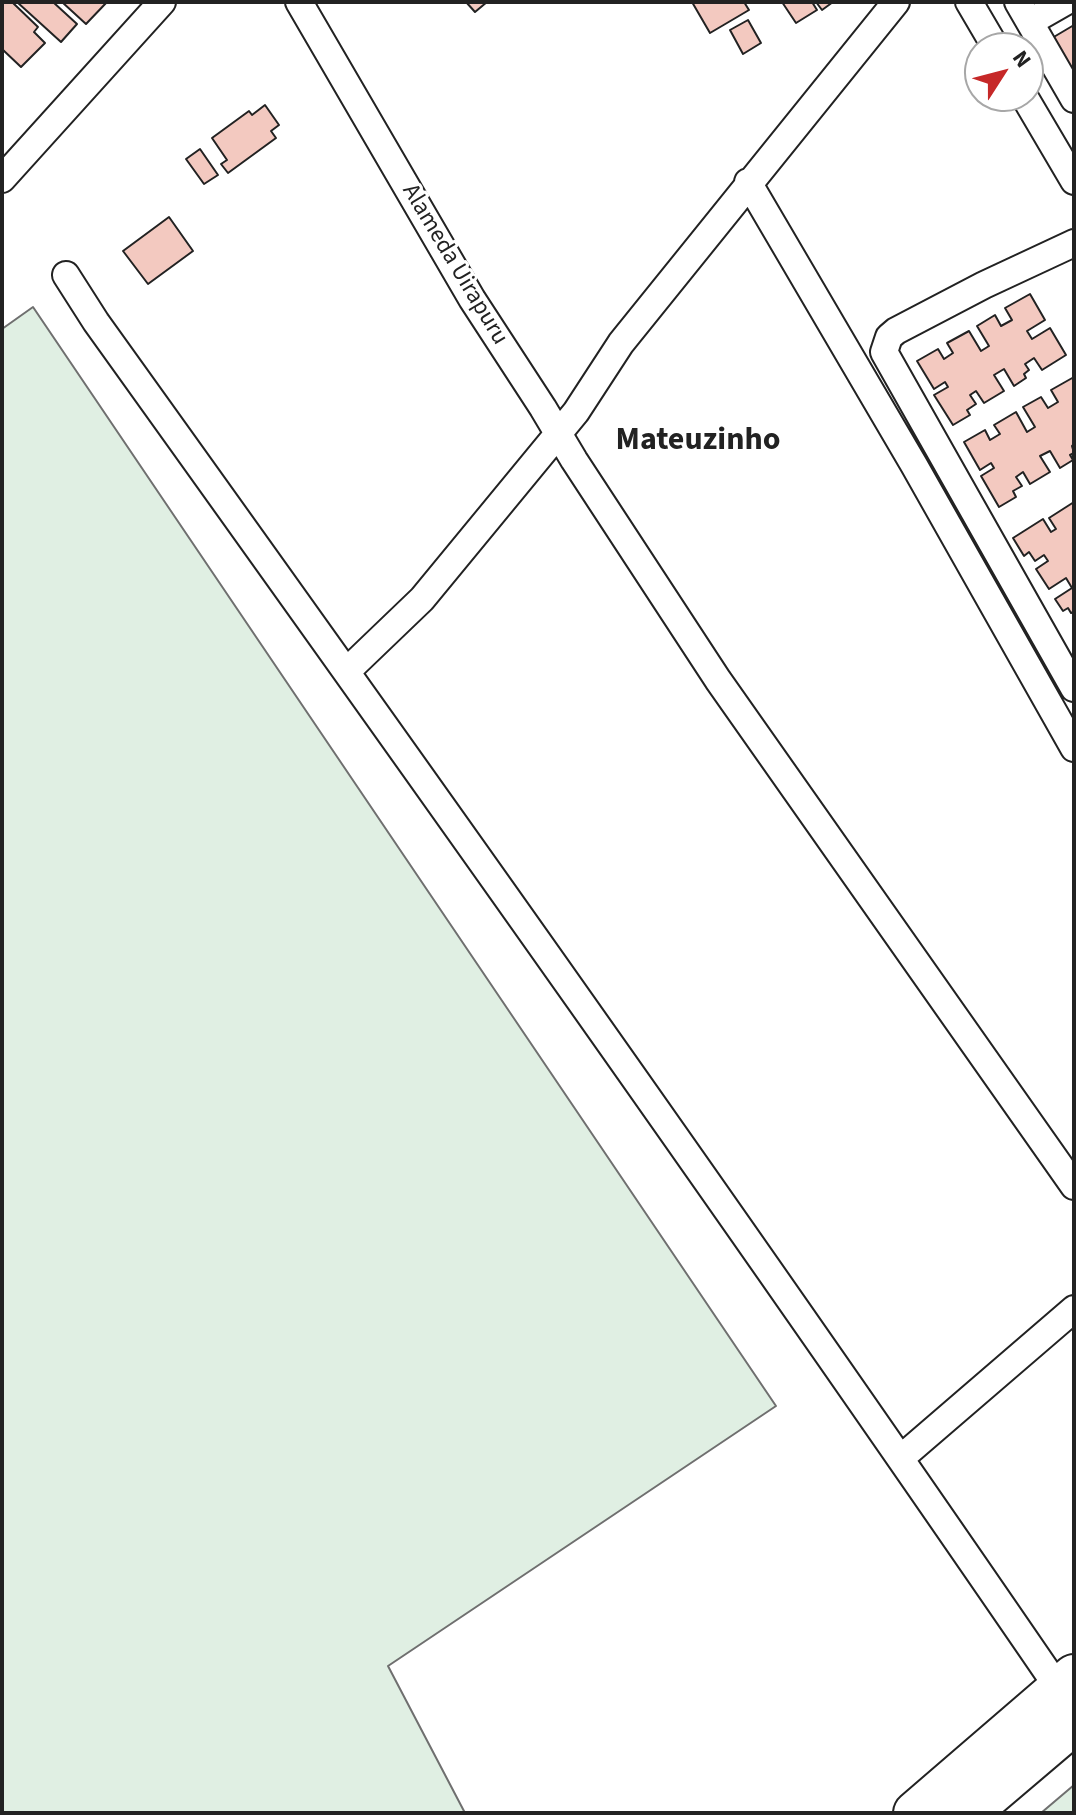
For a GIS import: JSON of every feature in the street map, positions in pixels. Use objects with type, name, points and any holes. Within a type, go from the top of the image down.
[{"type":"main road","points":[[915,1813],[1069,1696]]},
{"type":"main road","points":[[968,1813],[1069,1696]]},
{"type":"street","points":[[2,179],[162,2]]},
{"type":"street","name":"Alameda Uirapuru","points":[[299,2],[472,299],[718,680],[1074,1186]]},
{"type":"street","points":[[347,671],[422,599],[576,412],[621,343],[896,2]]},
{"type":"street","points":[[969,2],[987,32]]},
{"type":"street","points":[[1065,2],[1024,12],[1074,99]]},
{"type":"street","points":[[1034,112],[1071,171]]},
{"type":"street","points":[[748,182],[914,465],[1074,748]]},
{"type":"street","points":[[1070,254],[984,285],[896,331],[889,337],[884,352],[1074,688]]},
{"type":"street","points":[[66,275],[96,322],[347,671],[1069,1696]]},
{"type":"street","points":[[901,1458],[1074,1309]]},
{"type":"green space","points":[[33,307],[776,1406],[388,1666],[465,1813],[2,1813],[2,329]]},
{"type":"green space","points":[[1074,1785],[1074,1813],[1041,1813]]},
{"type":"building","points":[[2,2],[12,2],[38,27],[34,32],[45,43],[21,67],[2,49]]},
{"type":"building","points":[[17,2],[53,2],[77,24],[61,42]]},
{"type":"building","points":[[62,2],[107,2],[86,24]]},
{"type":"building","points":[[466,2],[487,2],[475,12]]},
{"type":"building","points":[[692,2],[744,2],[749,10],[710,33]]},
{"type":"building","points":[[782,2],[812,2],[817,10],[796,23]]},
{"type":"building","points":[[816,2],[833,2],[822,10]]},
{"type":"building","points":[[748,20],[761,43],[743,54],[730,30]]},
{"type":"building","points":[[1074,25],[1074,88],[1047,41]]},
{"type":"building","points":[[265,105],[279,125],[271,131],[276,138],[228,173],[221,164],[227,160],[212,138],[249,111],[252,115]]},
{"type":"building","points":[[200,149],[218,175],[204,184],[186,159]]},
{"type":"building","points":[[169,217],[193,251],[148,284],[123,251]]},
{"type":"building","points":[[1030,294],[1045,320],[1027,331],[1032,339],[1050,328],[1066,355],[1042,370],[1034,358],[1025,364],[1029,370],[1024,374],[1026,378],[1014,386],[1004,369],[994,375],[1004,391],[984,403],[976,391],[970,395],[976,404],[967,410],[970,415],[953,425],[934,395],[948,387],[945,382],[934,389],[917,361],[938,349],[944,359],[953,353],[947,343],[969,331],[981,351],[989,346],[977,326],[995,315],[1001,326],[1012,320],[1005,308]]},
{"type":"building","points":[[1074,377],[1074,453],[1070,455],[1073,460],[1060,468],[1050,451],[1040,456],[1050,472],[1030,484],[1023,472],[1016,477],[1022,486],[1013,491],[1016,497],[999,507],[981,476],[994,468],[991,463],[980,470],[964,442],[985,430],[990,440],[1000,434],[994,425],[1016,412],[1027,432],[1035,427],[1023,407],[1041,397],[1048,408],[1058,402],[1051,390]]},
{"type":"building","points":[[1074,502],[1074,612],[1071,613],[1068,608],[1063,611],[1055,599],[1072,588],[1066,578],[1049,589],[1036,569],[1048,561],[1044,555],[1035,561],[1029,552],[1024,556],[1013,538],[1043,519],[1051,532],[1056,529],[1049,518]]},
{"type":"district","name":"Mateuzinho","points":[[698,442]]}]
